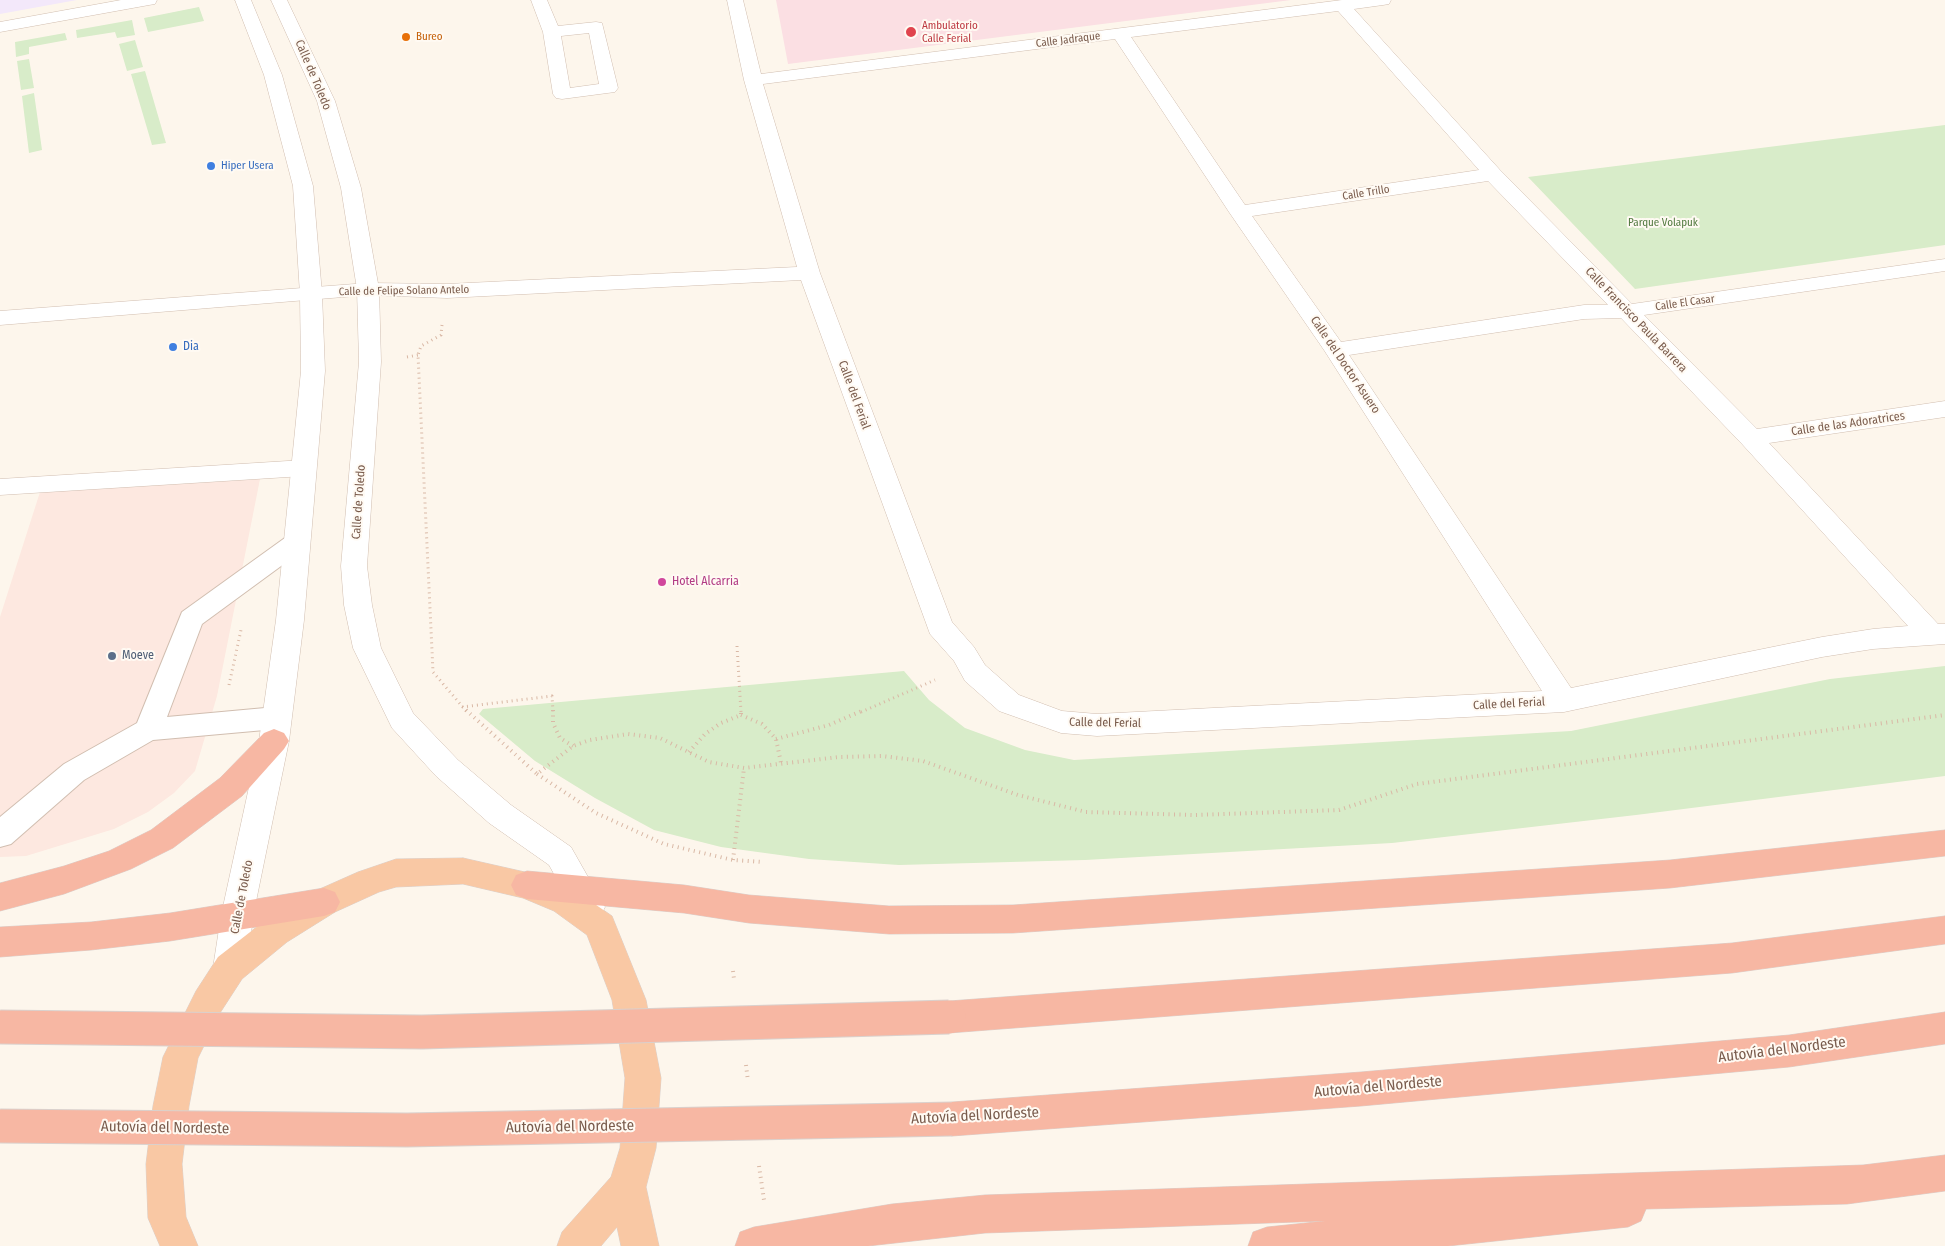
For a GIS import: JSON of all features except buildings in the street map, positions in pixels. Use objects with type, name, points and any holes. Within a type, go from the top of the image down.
[{"type":"highway","points":[[0,897],[64,880],[120,860],[162,839],[231,787],[275,730]]},
{"type":"highway","points":[[179,1246],[167,1218],[164,1164],[171,1106],[181,1058],[208,1002],[230,968],[275,932],[324,902],[369,882],[396,874],[463,871],[527,884],[684,899],[749,909],[880,919],[1013,919],[1670,874],[1945,843]]},
{"type":"highway","points":[[527,884],[565,901],[600,926],[629,1000],[643,1078],[638,1148],[627,1187],[576,1246]]},
{"type":"highway","points":[[0,942],[91,936],[324,902]]},
{"type":"highway","points":[[0,1027],[422,1032],[948,1017],[1732,958],[1945,930]]},
{"type":"highway","name":"Autovía del Nordeste","points":[[0,1126],[407,1130],[952,1119],[1361,1089],[1789,1051],[1945,1028]]},
{"type":"highway","points":[[1267,1246],[1945,1173]]},
{"type":"highway","points":[[754,1246],[892,1223],[985,1214],[1865,1183]]},
{"type":"highway","points":[[627,1187],[640,1246]]},
{"type":"street","points":[[0,28],[149,0]]},
{"type":"street","name":"Calle de Toledo","points":[[230,968],[237,916],[275,730],[298,541],[313,371],[311,294],[303,186],[273,75],[243,0]]},
{"type":"street","name":"Calle de Toledo","points":[[279,0],[326,101],[351,188],[368,289],[370,362],[354,566],[358,605],[367,648],[402,720],[447,768],[500,814],[560,856],[600,926]]},
{"type":"street","points":[[539,0],[552,32]]},
{"type":"street","name":"Calle del Ferial","points":[[736,0],[753,80],[810,273],[940,627],[964,654],[970,666],[989,688],[1008,703],[1061,722],[1097,725],[1564,701],[1822,647],[1938,634]]},
{"type":"street","name":"Calle Jadraque","points":[[753,80],[1383,0]]},
{"type":"street","name":"Calle Francisco Paula Barrera","points":[[1342,5],[1493,174],[1751,438],[1938,634]]},
{"type":"street","name":"Calle del Doctor Asuero","points":[[1120,33],[1239,212],[1336,350],[1564,701]]},
{"type":"street","name":"Calle Trillo","points":[[1239,212],[1493,174]]},
{"type":"street","name":"Calle El Casar","points":[[1336,350],[1584,312],[1627,311],[1945,266]]},
{"type":"street","name":"Calle de Felipe Solano Antelo","points":[[0,318],[368,289],[447,291],[810,273]]},
{"type":"street","name":"Calle de las Adoratrices","points":[[1751,438],[1945,409]]},
{"type":"street","points":[[0,487],[304,468]]},
{"type":"lane","points":[[148,730],[191,618],[298,541]]},
{"type":"lane","points":[[0,835],[74,772],[148,730],[275,730]]},
{"type":"path","points":[[737,646],[741,716]]},
{"type":"path","points":[[776,739],[829,725],[970,666]]},
{"type":"path","points":[[462,707],[552,696],[553,724],[560,738],[572,746]]},
{"type":"path","points":[[688,752],[705,734],[721,723],[741,716],[762,724],[776,739],[781,764]]},
{"type":"path","points":[[732,860],[744,768]]},
{"type":"path","points":[[537,774],[596,813],[664,844],[732,860],[763,862]]},
{"type":"shaded area","points":[[0,0],[77,0],[0,14]]},
{"type":"shaded area","name":"Ambulatorio Calle Ferial","points":[[776,0],[1291,0],[788,64]]},
{"type":"shaded area","name":"Moeve","points":[[260,479],[217,696],[195,771],[174,793],[148,812],[114,829],[26,856],[0,857],[0,617],[40,492]]},
{"type":"green space","points":[[199,7],[204,21],[148,32],[144,18]]},
{"type":"green space","points":[[132,20],[135,35],[117,38],[115,32],[77,38],[76,30]]},
{"type":"green space","points":[[65,33],[67,40],[29,47],[29,54],[16,57],[15,42]]},
{"type":"green space","points":[[135,40],[143,67],[127,71],[119,44]]},
{"type":"green space","points":[[29,59],[34,88],[21,90],[17,61]]},
{"type":"green space","points":[[145,71],[166,143],[152,145],[131,74]]},
{"type":"green space","points":[[34,93],[42,150],[29,153],[22,96]]},
{"type":"green space","name":"Parque Volapuk","points":[[1945,125],[1945,245],[1635,289],[1528,177]]},
{"type":"green space","points":[[1945,666],[1945,776],[1636,815],[1392,843],[1085,860],[899,865],[809,859],[721,847],[654,830],[595,798],[535,761],[479,714],[483,709],[904,671],[929,700],[965,728],[1025,750],[1074,760],[1571,731],[1830,679]]},
{"type":"place","name":"Ambulatorio Calle Ferial","points":[[911,32]]},
{"type":"place","name":"Bureo","points":[[406,37]]},
{"type":"place","name":"Hiper Usera","points":[[211,166]]},
{"type":"place","name":"Dia","points":[[173,347]]},
{"type":"place","name":"Hotel Alcarria","points":[[662,582]]},
{"type":"place","name":"Moeve","points":[[112,656]]}]
